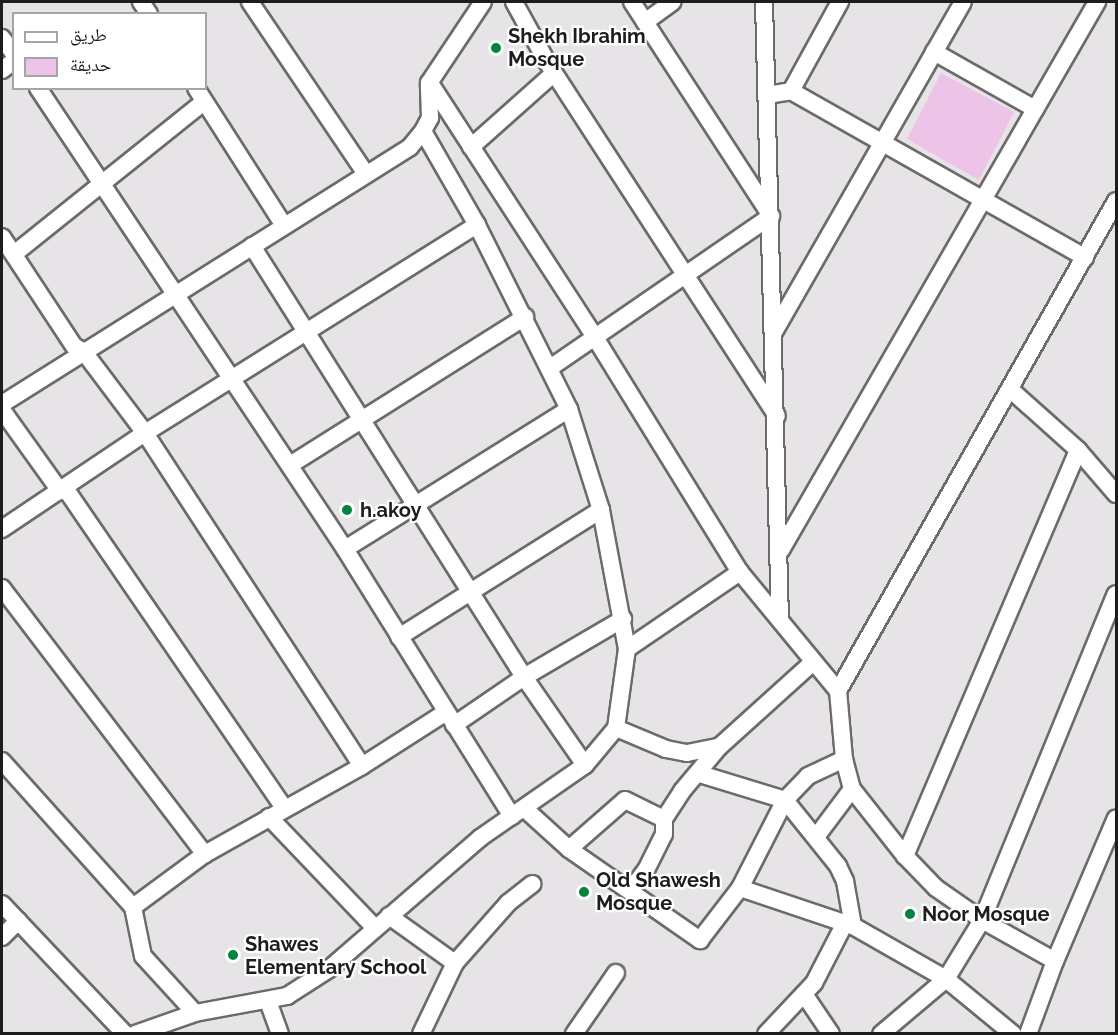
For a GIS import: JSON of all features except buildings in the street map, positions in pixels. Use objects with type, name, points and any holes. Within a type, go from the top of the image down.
[{"type":"street","points":[[250,2],[366,174]]},
{"type":"street","points":[[2,404],[174,292],[410,147],[430,118],[429,83],[483,2]]},
{"type":"street","points":[[514,2],[554,73],[777,417]]},
{"type":"street","points":[[632,2],[771,216]]},
{"type":"street","points":[[645,22],[673,2]]},
{"type":"street","points":[[764,2],[781,550],[780,620]]},
{"type":"street","points":[[791,91],[840,2]]},
{"type":"street","points":[[774,332],[963,2]]},
{"type":"street","points":[[781,550],[1097,2]]},
{"type":"street","points":[[2,38],[12,51]]},
{"type":"street","points":[[934,52],[1035,109]]},
{"type":"street","points":[[471,147],[554,73]]},
{"type":"street","points":[[429,83],[596,339],[740,572],[812,663],[838,691]]},
{"type":"street","points":[[39,90],[345,549],[450,718],[518,812],[700,940],[740,888],[785,800],[808,776],[844,759]]},
{"type":"street","points":[[767,95],[791,91],[1085,257]]},
{"type":"street","points":[[14,254],[103,183],[200,95],[283,224]]},
{"type":"street","points":[[135,1034],[195,1013],[287,996],[329,969],[389,916],[518,812],[585,765],[615,728],[627,649],[601,510],[569,409],[477,225],[423,130]]},
{"type":"street","points":[[1055,961],[982,920],[936,888],[905,856],[852,789],[844,759],[838,691],[1011,390],[1116,201]]},
{"type":"street","points":[[550,368],[596,339],[771,216]]},
{"type":"street","points":[[2,529],[145,433],[477,225]]},
{"type":"street","points":[[2,237],[74,346],[84,352],[145,433],[362,766]]},
{"type":"street","points":[[252,246],[305,334],[473,591],[524,676],[585,765]]},
{"type":"street","points":[[290,465],[361,418],[525,317]]},
{"type":"street","points":[[1011,390],[1078,450],[1116,494]]},
{"type":"street","points":[[345,549],[418,506],[569,409]]},
{"type":"street","points":[[2,410],[63,490],[284,808]]},
{"type":"street","points":[[905,856],[1078,450]]},
{"type":"street","points":[[399,638],[601,510]]},
{"type":"street","points":[[627,649],[740,572]]},
{"type":"street","points":[[2,588],[204,854]]},
{"type":"street","points":[[880,1034],[946,979],[982,920],[1116,594]]},
{"type":"street","points":[[133,907],[204,854],[450,718],[622,619]]},
{"type":"street","points":[[630,891],[664,834],[664,819],[681,791],[700,774],[719,747],[812,663]]},
{"type":"street","points":[[615,728],[666,749],[687,753],[719,747]]},
{"type":"street","points":[[2,761],[133,907],[143,956],[195,1013]]},
{"type":"street","points":[[700,774],[785,800],[816,837],[845,881],[849,925],[804,994],[766,1034]]},
{"type":"street","points":[[816,837],[852,789]]},
{"type":"street","points":[[569,849],[625,800],[664,819]]},
{"type":"street","points":[[269,817],[375,928]]},
{"type":"street","points":[[1028,1034],[1055,961],[1116,818]]},
{"type":"street","points":[[421,1034],[455,963],[508,903],[532,884]]},
{"type":"street","points":[[740,888],[849,925],[946,979],[1013,1034]]},
{"type":"street","points":[[2,904],[125,1034]]},
{"type":"street","points":[[389,916],[455,963]]},
{"type":"street","points":[[2,937],[18,921]]},
{"type":"street","points":[[574,1034],[616,973]]},
{"type":"street","points":[[804,994],[831,1034]]},
{"type":"street","points":[[268,1001],[280,1034]]},
{"type":"green space","points":[[941,73],[1014,112],[979,180],[907,139]]},
{"type":"place","name":"Shekh Ibrahim Mosque","points":[[496,48]]},
{"type":"place","name":"h.akoy","points":[[347,510]]},
{"type":"place","name":"Old Shawesh Mosque","points":[[584,892]]},
{"type":"place","name":"Noor Mosque","points":[[910,914]]},
{"type":"place","name":"Shawes Elementary School","points":[[233,955]]}]
